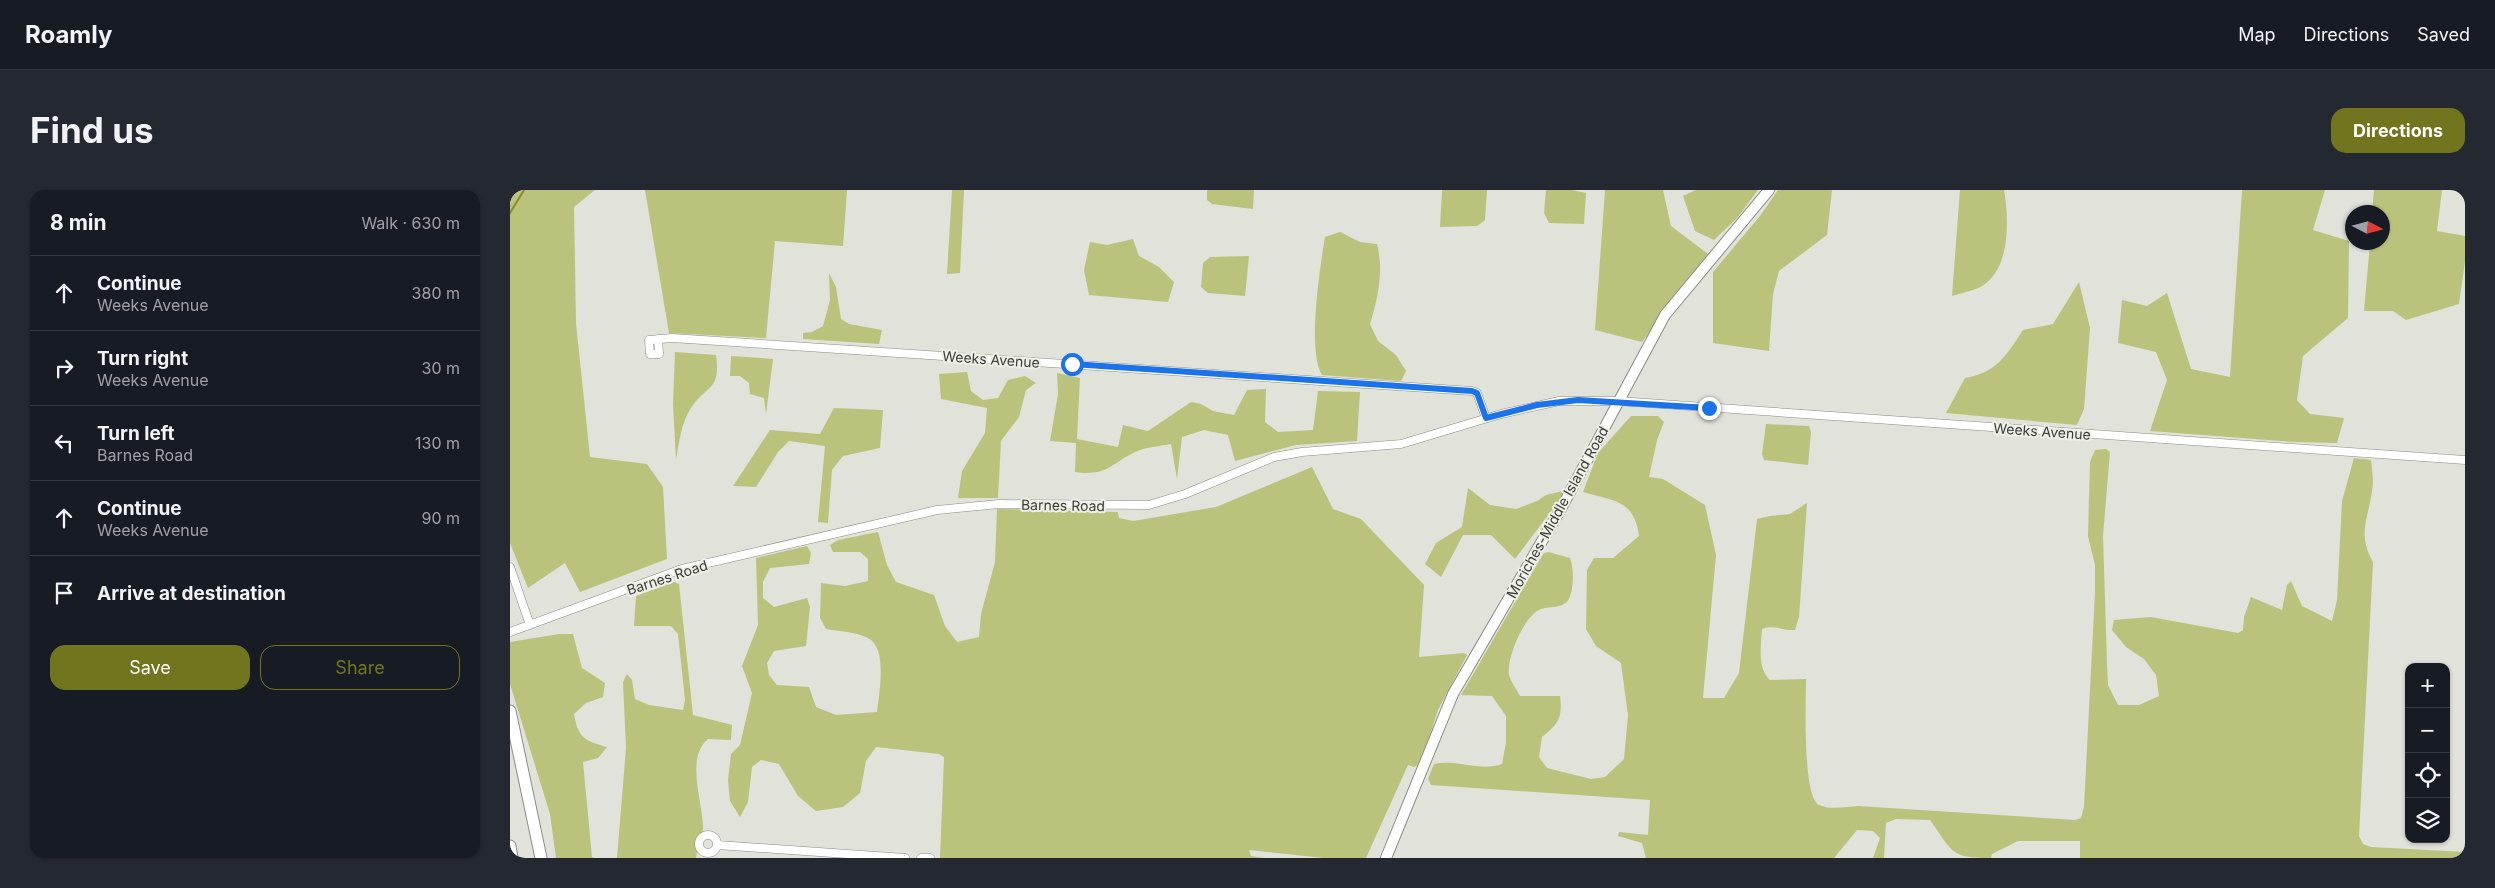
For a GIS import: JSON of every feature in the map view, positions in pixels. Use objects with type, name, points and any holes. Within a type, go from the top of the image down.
[{"type":"highway","points":[[510,711],[541,858]]},
{"type":"highway","points":[[510,846],[512,858]]},
{"type":"main road","name":"Moriches-Middle Island Road","points":[[1386,858],[1453,694],[1564,505],[1665,316],[1769,190]]},
{"type":"street","name":"Weeks Avenue","points":[[658,339],[672,338],[1472,391],[1477,393],[1486,418]]},
{"type":"street","name":"Barnes Road","points":[[510,632],[682,569],[937,510],[999,504],[1149,505],[1185,494],[1274,457],[1302,452],[1401,444],[1486,418],[1559,401],[1618,401]]},
{"type":"street","name":"Weeks Avenue","points":[[1618,401],[2465,460]]},
{"type":"street","points":[[510,567],[530,625]]},
{"type":"street","points":[[717,845],[818,855],[905,858]]},
{"type":"street","points":[[921,858],[930,858]]},
{"type":"green space","points":[[510,190],[595,190],[574,207],[576,323],[590,457],[647,464],[663,487],[667,559],[580,592],[565,563],[528,588],[510,543]]},
{"type":"green space","points":[[645,190],[847,190],[843,246],[775,241],[766,338],[669,333]]},
{"type":"green space","points":[[952,190],[964,190],[960,273],[947,274]]},
{"type":"green space","points":[[1207,190],[1254,190],[1253,209],[1212,204],[1207,200]]},
{"type":"green space","points":[[1442,190],[1487,190],[1485,220],[1477,226],[1440,227]]},
{"type":"green space","points":[[1546,190],[1572,190],[1586,193],[1584,224],[1549,223],[1544,213]]},
{"type":"green space","points":[[1605,190],[1663,190],[1671,226],[1708,254],[1642,342],[1595,330]]},
{"type":"green space","points":[[1696,190],[1758,190],[1737,218],[1714,240],[1695,231],[1683,196]]},
{"type":"green space","points":[[1778,190],[1832,190],[1827,235],[1779,271],[1773,294],[1769,351],[1713,343],[1713,272],[1760,216]]},
{"type":"green space","points":[[1960,190],[2004,190],[2007,215],[2006,242],[1998,267],[1991,278],[1979,288],[1952,296]]},
{"type":"green space","points":[[2242,190],[2325,190],[2313,230],[2345,240],[2345,250],[2349,250],[2348,318],[2303,356],[2297,400],[2310,414],[2344,418],[2337,443],[2294,442],[2150,431],[2167,380],[2156,352],[2118,343],[2122,300],[2147,306],[2167,293],[2191,369],[2230,377]]},
{"type":"green space","points":[[2374,190],[2442,190],[2437,231],[2465,236],[2465,262],[2459,304],[2406,320],[2393,311],[2364,311],[2369,250],[2390,250],[2390,205],[2373,205]]},
{"type":"green space","points":[[1340,232],[1360,242],[1377,244],[1380,274],[1370,324],[1378,341],[1396,355],[1406,371],[1401,381],[1322,375],[1315,348],[1320,268],[1325,237]]},
{"type":"green space","points":[[1133,239],[1139,256],[1159,267],[1174,282],[1168,302],[1089,295],[1084,270],[1090,242],[1107,245]]},
{"type":"green space","points":[[1249,256],[1245,296],[1208,293],[1201,287],[1203,263],[1210,257]]},
{"type":"green space","points":[[829,273],[836,287],[841,319],[849,324],[882,330],[879,344],[803,339],[803,333],[812,332],[823,326],[830,300]]},
{"type":"green space","points":[[2079,282],[2090,328],[2084,409],[2077,425],[1946,413],[1965,378],[1985,372],[2000,362],[2023,330],[2053,324]]},
{"type":"green space","points":[[675,352],[716,355],[717,367],[714,382],[697,400],[685,420],[676,460],[673,404]]},
{"type":"green space","points":[[731,356],[773,359],[766,414],[764,398],[750,394],[749,383],[740,376],[730,376]]},
{"type":"green space","points":[[967,372],[971,391],[983,400],[998,398],[1008,380],[1025,376],[1036,383],[1026,390],[1019,417],[1001,441],[998,498],[958,498],[962,471],[985,433],[987,408],[941,399],[939,374]]},
{"type":"green space","points":[[1057,373],[1080,378],[1077,439],[1118,447],[1123,425],[1148,431],[1191,402],[1201,404],[1213,411],[1234,415],[1247,390],[1266,389],[1265,422],[1278,432],[1313,430],[1318,391],[1360,392],[1357,441],[1296,445],[1235,461],[1228,435],[1204,430],[1182,437],[1177,479],[1171,444],[1140,450],[1104,470],[1087,473],[1075,472],[1076,443],[1050,441],[1058,394]]},
{"type":"green space","points":[[834,408],[883,410],[880,448],[843,456],[832,470],[828,523],[818,522],[825,446],[789,441],[778,452],[756,487],[733,486],[770,430],[820,434]]},
{"type":"green space","points":[[1631,416],[1658,416],[1664,422],[1657,440],[1649,477],[1663,479],[1705,505],[1716,555],[1703,698],[1724,698],[1739,673],[1757,519],[1790,514],[1807,503],[1799,617],[1795,630],[1775,627],[1762,629],[1761,663],[1770,680],[1806,679],[1806,746],[1810,784],[1814,798],[1819,805],[1833,808],[1858,806],[2075,820],[2081,818],[2084,807],[2095,592],[2095,565],[2088,536],[2090,462],[2095,450],[2106,449],[2110,452],[2103,536],[2107,663],[2108,685],[2118,705],[2139,705],[2159,696],[2156,675],[2144,659],[2126,647],[2112,630],[2114,620],[2151,617],[2238,633],[2243,630],[2244,617],[2251,597],[2282,610],[2287,585],[2291,581],[2302,606],[2332,621],[2337,600],[2342,501],[2354,458],[2371,460],[2373,487],[2366,519],[2365,534],[2368,552],[2373,562],[2359,836],[2363,844],[2371,847],[2465,852],[2465,858],[2080,858],[2080,841],[2018,841],[1992,854],[1991,858],[1978,858],[1967,857],[1954,851],[1930,820],[1896,819],[1886,823],[1884,858],[1873,858],[1880,838],[1873,831],[1857,830],[1834,858],[1646,858],[1642,843],[1618,836],[1619,832],[1648,835],[1650,800],[1431,785],[1428,779],[1434,764],[1451,763],[1485,767],[1502,764],[1506,743],[1506,716],[1492,696],[1461,695],[1543,554],[1548,552],[1570,558],[1573,578],[1571,594],[1569,599],[1563,604],[1541,609],[1528,620],[1513,649],[1509,668],[1510,678],[1520,696],[1560,696],[1560,715],[1556,724],[1542,737],[1539,757],[1547,768],[1591,779],[1605,777],[1624,759],[1628,715],[1621,663],[1596,646],[1586,629],[1587,570],[1594,558],[1613,558],[1639,536],[1636,524],[1627,508],[1613,500],[1583,492],[1598,453]]},
{"type":"green space","points":[[1766,424],[1809,426],[1811,432],[1808,465],[1764,460],[1762,454]]},
{"type":"green space","points":[[1312,467],[1333,509],[1361,519],[1424,585],[1419,657],[1464,653],[1467,655],[1438,710],[1421,763],[1414,767],[1408,765],[1366,858],[1323,858],[1249,850],[1251,856],[1265,858],[940,858],[944,757],[939,754],[876,747],[866,761],[860,793],[843,807],[816,811],[798,796],[779,764],[761,760],[752,767],[748,802],[740,817],[730,801],[728,780],[731,754],[740,745],[752,693],[742,666],[758,625],[756,558],[807,546],[811,553],[809,564],[770,568],[763,582],[763,598],[774,607],[807,598],[810,607],[806,646],[774,651],[767,663],[769,675],[777,685],[809,687],[816,707],[836,715],[877,712],[881,672],[878,651],[874,643],[858,634],[826,629],[820,618],[821,583],[845,586],[868,581],[868,559],[860,552],[833,552],[830,545],[838,540],[878,532],[887,565],[896,582],[934,595],[945,626],[957,642],[979,637],[981,614],[995,562],[997,509],[1118,512],[1119,518],[1133,521],[1216,507]]},
{"type":"green space","points":[[1468,488],[1490,505],[1516,509],[1537,501],[1546,495],[1567,490],[1515,559],[1491,535],[1463,535],[1441,577],[1425,564],[1436,543],[1462,527]]},
{"type":"green space","points":[[674,582],[679,584],[693,715],[732,725],[731,740],[708,739],[701,747],[698,757],[696,769],[703,828],[696,858],[617,858],[626,748],[623,682],[627,674],[632,680],[635,699],[649,705],[683,710],[685,700],[678,634],[671,626],[634,626],[636,596]]},
{"type":"green space","points":[[559,634],[573,634],[582,668],[605,683],[603,697],[586,703],[574,714],[580,733],[584,737],[593,743],[607,747],[598,758],[583,762],[592,857],[594,858],[556,858],[550,814],[510,684],[510,642]]},
{"type":"waterway","points":[[510,213],[524,190]]},
{"type":"route","points":[[1072,364],[1472,391],[1477,393],[1486,418],[1537,405],[1578,400],[1709,408]]}]
